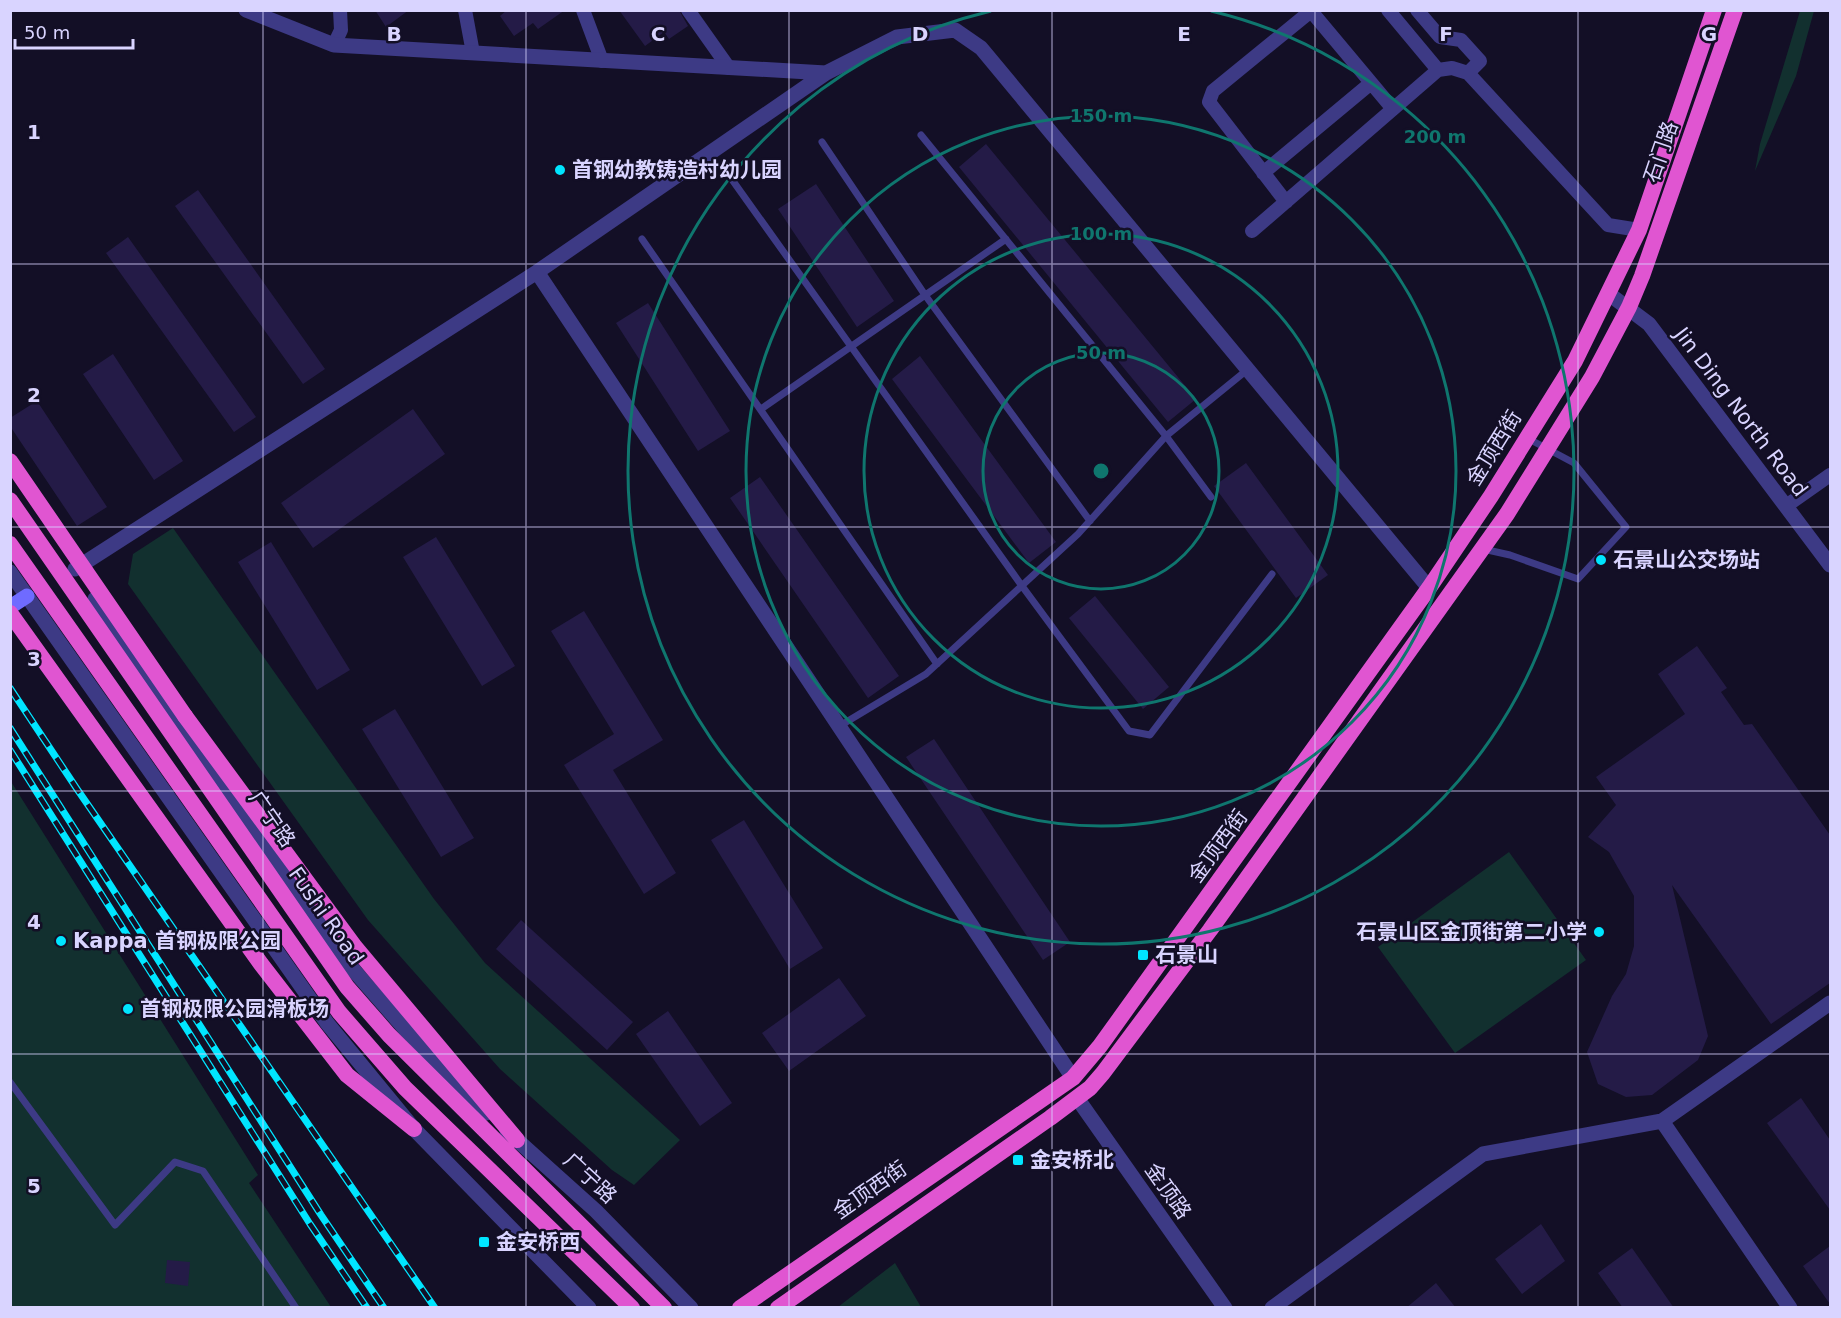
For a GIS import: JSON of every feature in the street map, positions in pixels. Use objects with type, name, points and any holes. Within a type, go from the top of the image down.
[{"type":"highway","name":"石门路","points":[[1609,294],[1639,230],[1714,10]]},
{"type":"highway","name":"石门路","points":[[1629,307],[1735,10]]},
{"type":"highway","name":"金顶西街","points":[[741,1308],[1073,1078],[1100,1046],[1429,588],[1575,360],[1609,294]]},
{"type":"highway","name":"金顶西街","points":[[778,1308],[1077,1098],[1103,1073],[1196,949],[1482,549],[1592,377],[1629,307]]},
{"type":"highway","points":[[10,461],[185,716],[355,947],[517,1140]]},
{"type":"highway","name":"Fushi Road","points":[[10,500],[347,987],[396,1043],[664,1308]]},
{"type":"highway","points":[[10,544],[339,1012],[405,1088],[632,1308]]},
{"type":"highway","points":[[10,613],[82,709],[261,964],[347,1075],[414,1129]]},
{"type":"main road","points":[[10,607],[27,596]]},
{"type":"street","points":[[246,10],[334,45],[826,73]]},
{"type":"street","points":[[334,45],[342,30],[340,10]]},
{"type":"street","points":[[465,10],[473,53]]},
{"type":"street","points":[[583,10],[602,60]]},
{"type":"street","points":[[688,10],[729,68]]},
{"type":"street","points":[[1388,10],[1438,70]]},
{"type":"street","points":[[1417,10],[1440,37],[1461,40],[1480,61],[1468,72]]},
{"type":"street","points":[[1286,202],[1209,102],[1213,91],[1311,11],[1393,109]]},
{"type":"street","points":[[75,569],[537,272],[826,73],[897,37],[955,30],[981,48],[1429,588]]},
{"type":"street","points":[[1252,231],[1438,70],[1452,68],[1468,72],[1608,225],[1639,230]]},
{"type":"street","points":[[1263,173],[1371,82]]},
{"type":"street","points":[[537,272],[1073,1078]]},
{"type":"street","name":"Jin Ding North Road","points":[[1609,294],[1649,324],[1830,565]]},
{"type":"street","points":[[1786,506],[1830,475]]},
{"type":"street","name":"广宁路","points":[[10,476],[351,967],[463,1091],[622,1236],[691,1308]]},
{"type":"street","points":[[10,572],[327,1023],[414,1129],[589,1308]]},
{"type":"street","points":[[1272,1308],[1483,1154],[1662,1121],[1830,1004]]},
{"type":"street","name":"金顶路","points":[[1077,1098],[1225,1308]]},
{"type":"street","points":[[1662,1121],[1790,1308]]},
{"type":"lane","points":[[921,135],[1166,436],[1211,497]]},
{"type":"lane","points":[[822,142],[925,295],[1090,521]]},
{"type":"lane","points":[[733,181],[1022,586],[1129,730],[1150,735],[1272,574]]},
{"type":"lane","points":[[642,239],[937,664]]},
{"type":"lane","points":[[761,410],[1006,239]]},
{"type":"lane","points":[[838,727],[926,674],[1090,521],[1166,436],[1247,370]]},
{"type":"lane","points":[[1482,549],[1510,555],[1578,579],[1626,527],[1574,463],[1527,438]]},
{"type":"lane","points":[[10,1082],[115,1225],[175,1162],[203,1171],[296,1308]]},
{"type":"green space","points":[[1800,11],[1814,11],[1796,76],[1755,171],[1760,144]]},
{"type":"green space","points":[[173,528],[434,899],[485,963],[680,1140],[634,1185],[612,1170],[500,1069],[368,920],[128,584],[133,554]]},
{"type":"green space","points":[[10,780],[258,1175],[249,1183],[331,1307],[11,1307]]},
{"type":"green space","points":[[1509,852],[1586,960],[1455,1053],[1378,947]]},
{"type":"green space","points":[[895,1263],[921,1307],[838,1307]]},
{"type":"building","points":[[375,10],[409,10],[386,27]]},
{"type":"building","points":[[507,10],[565,10],[538,29],[533,23],[514,36],[500,16]]},
{"type":"building","points":[[619,10],[679,10],[688,26],[669,39],[664,32],[645,46]]},
{"type":"building","points":[[986,144],[1196,399],[1168,422],[959,167]]},
{"type":"building","points":[[816,184],[894,301],[857,327],[778,209]]},
{"type":"building","points":[[198,190],[325,369],[303,384],[175,206]]},
{"type":"building","points":[[128,237],[256,417],[234,432],[106,253]]},
{"type":"building","points":[[648,303],[730,431],[698,451],[616,323]]},
{"type":"building","points":[[113,354],[183,461],[154,480],[83,374]]},
{"type":"building","points":[[920,356],[1056,542],[1029,563],[892,379]]},
{"type":"building","points":[[37,401],[107,507],[77,526],[10,426],[10,418]]},
{"type":"building","points":[[413,409],[445,454],[313,548],[281,503]]},
{"type":"building","points":[[1246,463],[1328,575],[1296,598],[1214,486]]},
{"type":"building","points":[[760,477],[899,676],[868,698],[730,498]]},
{"type":"building","points":[[436,537],[515,666],[482,686],[403,557]]},
{"type":"building","points":[[271,542],[350,670],[317,690],[238,562]]},
{"type":"building","points":[[1095,596],[1169,687],[1143,709],[1069,618]]},
{"type":"building","points":[[584,611],[663,740],[613,770],[676,873],[644,894],[564,765],[614,734],[551,631]]},
{"type":"building","points":[[1697,646],[1727,688],[1721,692],[1744,725],[1752,724],[1830,835],[1830,983],[1771,1024],[1672,885],[1708,1036],[1698,1060],[1652,1095],[1626,1097],[1598,1084],[1587,1052],[1612,996],[1626,974],[1634,946],[1634,896],[1609,852],[1588,837],[1616,805],[1596,777],[1685,714],[1658,674]]},
{"type":"building","points":[[395,709],[474,838],[441,857],[362,729]]},
{"type":"building","points":[[934,739],[1070,942],[1043,960],[906,757]]},
{"type":"building","points":[[744,820],[823,948],[790,969],[711,840]]},
{"type":"building","points":[[521,920],[633,1022],[607,1050],[496,949]]},
{"type":"building","points":[[839,978],[866,1016],[789,1071],[762,1033]]},
{"type":"building","points":[[668,1011],[732,1103],[700,1126],[636,1034]]},
{"type":"building","points":[[1801,1098],[1830,1140],[1830,1210],[1767,1123]]},
{"type":"building","points":[[1541,1224],[1565,1261],[1522,1294],[1495,1259]]},
{"type":"building","points":[[1830,1246],[1830,1304],[1803,1266]]},
{"type":"building","points":[[1632,1248],[1674,1308],[1623,1308],[1598,1273]]},
{"type":"building","points":[[167,1260],[190,1262],[188,1286],[165,1283]]},
{"type":"building","points":[[1436,1283],[1456,1308],[1406,1308]]},
{"type":"railway","points":[[10,688],[77,789],[435,1308]]},
{"type":"railway","points":[[10,728],[321,1215],[384,1308]]},
{"type":"railway","points":[[10,750],[310,1224],[367,1308]]},
{"type":"place","name":"首钢幼教铸造村幼儿园","points":[[560,170]]},
{"type":"place","name":"石景山公交场站","points":[[1601,560]]},
{"type":"place","name":"石景山区金顶街第二小学","points":[[1599,932]]},
{"type":"place","name":"Kappa 首钢极限公园","points":[[61,941]]},
{"type":"place","name":"石景山","points":[[1143,955]]},
{"type":"place","name":"首钢极限公园滑板场","points":[[128,1009]]},
{"type":"place","name":"金安桥北","points":[[1018,1160]]},
{"type":"place","name":"金安桥西","points":[[484,1242]]}]
